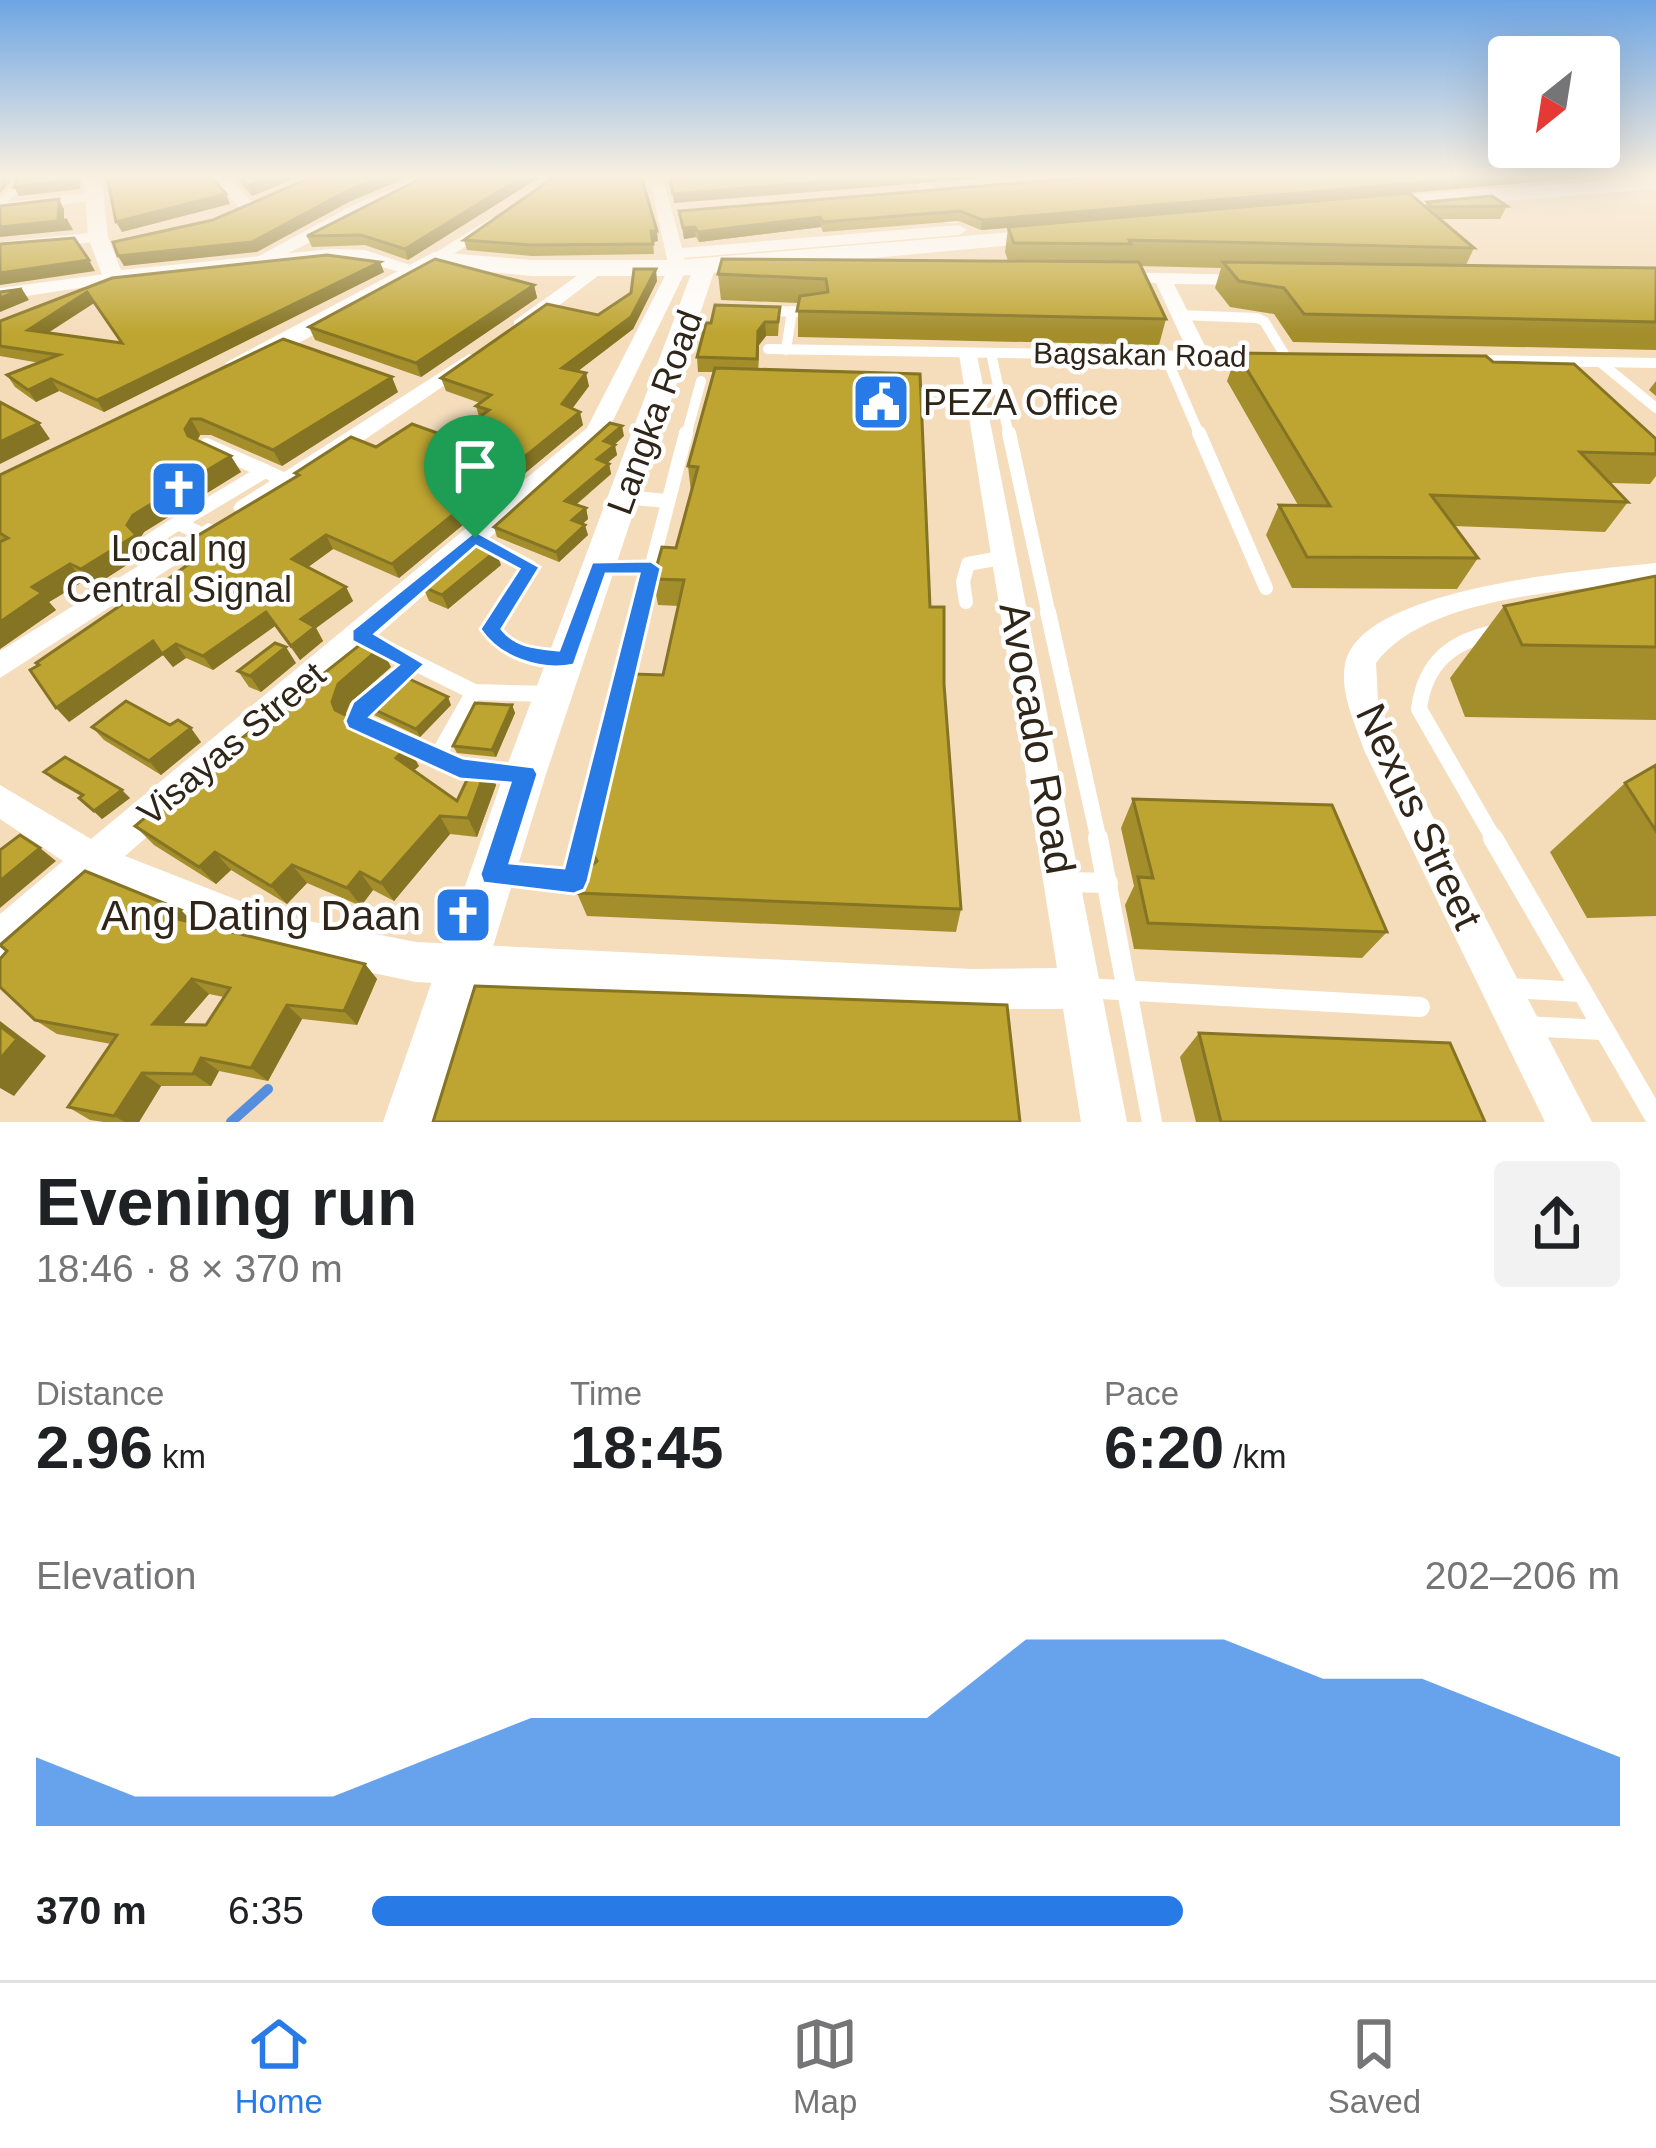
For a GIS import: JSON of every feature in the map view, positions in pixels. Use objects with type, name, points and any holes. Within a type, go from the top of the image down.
[{"type":"main road","points":[[203,382],[294,345],[424,264],[598,269],[691,266],[1092,232]]},
{"type":"street","points":[[104,228],[113,278]]},
{"type":"street","points":[[259,262],[321,228]]},
{"type":"street","points":[[0,294],[259,262],[365,256],[424,264],[481,228]]},
{"type":"street","points":[[673,228],[691,266]]},
{"type":"street","points":[[691,266],[960,232],[957,228]]},
{"type":"street","points":[[0,247],[107,242]]},
{"type":"street","points":[[691,266],[852,274]]},
{"type":"street","name":"Langka Road","points":[[411,1122],[525,774],[664,382],[691,266]]},
{"type":"street","name":"Visayas Street","points":[[0,939],[597,432],[691,266]]},
{"type":"street","points":[[0,666],[203,535],[276,476],[598,269]]},
{"type":"street","points":[[1087,277],[1278,281]]},
{"type":"street","points":[[19,317],[113,278]]},
{"type":"street","points":[[1163,279],[1200,356]]},
{"type":"street","name":"Avocado Road","points":[[980,354],[1103,1122]]},
{"type":"street","name":"Nexus Street","points":[[1569,1122],[1381,751],[1362,700],[1360,661],[1386,630],[1429,614],[1555,582],[1656,572]]},
{"type":"street","points":[[0,800],[92,860],[273,933],[416,962],[972,988],[1083,988]]},
{"type":"lane","points":[[750,310],[820,312]]},
{"type":"lane","points":[[786,350],[792,311]]},
{"type":"lane","points":[[1180,315],[1257,318],[1264,321],[1286,357]]},
{"type":"lane","name":"Bagsakan Road","points":[[768,349],[1309,357]]},
{"type":"lane","points":[[873,352],[873,370]]},
{"type":"lane","points":[[1165,355],[1266,588]]},
{"type":"lane","points":[[1469,360],[1656,363]]},
{"type":"lane","points":[[1538,361],[1555,378]]},
{"type":"lane","points":[[1600,362],[1656,408]]},
{"type":"lane","points":[[664,382],[724,382]]},
{"type":"lane","points":[[493,874],[583,882],[651,568],[701,382]]},
{"type":"lane","points":[[206,445],[276,476]]},
{"type":"lane","points":[[150,541],[276,476]]},
{"type":"lane","points":[[623,497],[667,501]]},
{"type":"lane","points":[[178,523],[203,535]]},
{"type":"lane","points":[[475,538],[530,567],[491,629],[493,636],[503,646],[566,659]]},
{"type":"lane","points":[[966,602],[963,582],[968,564],[1014,549],[1108,883],[1152,1122]]},
{"type":"lane","points":[[598,567],[651,568]]},
{"type":"lane","points":[[1527,627],[1462,638],[1442,649],[1420,690],[1419,709],[1656,1119]]},
{"type":"lane","points":[[359,635],[474,692],[554,694]]},
{"type":"lane","points":[[414,664],[362,709],[356,721],[460,769],[525,774]]},
{"type":"lane","points":[[436,760],[474,692]]},
{"type":"lane","points":[[1064,882],[1108,883]]},
{"type":"lane","points":[[1083,988],[1126,994],[1420,1006]]},
{"type":"lane","points":[[1511,1007],[1582,992]]},
{"type":"lane","points":[[1511,1007],[1603,1030]]},
{"type":"building","points":[[175,228],[277,228],[252,242],[118,256],[113,242]]},
{"type":"building","points":[[322,228],[439,228],[405,249],[361,235],[307,236]]},
{"type":"building","points":[[481,228],[657,231],[651,231],[653,244],[530,245],[464,240]]},
{"type":"building","points":[[1009,228],[1451,228],[1474,248],[1129,240],[1131,244],[1014,243]]},
{"type":"building","points":[[74,238],[89,260],[0,273],[0,244]]},
{"type":"building","points":[[327,255],[380,262],[97,400],[51,379],[28,390],[7,375],[59,355],[0,346],[0,321],[112,278]],"holes":[[[87,292],[122,343],[28,330]]]},
{"type":"building","points":[[435,259],[534,285],[416,363],[309,327]]},
{"type":"building","points":[[722,259],[1139,262],[1166,319],[797,311],[800,296],[828,292],[826,279],[718,274]]},
{"type":"building","points":[[1223,262],[1656,268],[1656,322],[1304,314],[1284,288],[1239,281]]},
{"type":"building","points":[[634,269],[656,269],[631,317],[562,368],[586,373],[562,404],[580,412],[392,564],[326,535],[292,559],[346,587],[301,619],[315,627],[291,646],[266,612],[203,656],[176,644],[162,654],[153,641],[56,708],[30,670],[197,558],[177,548],[299,475],[295,473],[351,437],[376,447],[412,424],[451,438],[489,410],[476,406],[491,395],[441,378],[547,304],[598,315],[631,293]]},
{"type":"building","points":[[715,305],[780,307],[778,322],[765,322],[758,331],[757,359],[697,357]]},
{"type":"building","points":[[283,339],[392,377],[273,450],[191,419],[185,429],[188,436],[231,456],[133,515],[127,525],[136,535],[81,569],[70,564],[32,587],[42,593],[0,622],[0,542],[8,538],[0,533],[0,475]]},
{"type":"building","points":[[1237,353],[1486,356],[1493,362],[1574,364],[1656,439],[1656,454],[1580,452],[1628,502],[1431,495],[1478,558],[1307,557],[1279,505],[1330,506]]},
{"type":"building","points":[[715,368],[920,374],[930,607],[944,607],[944,684],[961,909],[577,893],[582,873],[597,861],[589,846],[633,674],[663,675],[684,580],[653,579],[662,547],[676,548],[698,467],[688,466]]},
{"type":"building","points":[[0,402],[39,423],[0,442]]},
{"type":"building","points":[[610,423],[622,426],[604,441],[615,445],[597,459],[609,464],[565,501],[586,508],[572,520],[585,525],[556,552],[494,527]]},
{"type":"building","points":[[474,539],[496,551],[442,595],[423,587]]},
{"type":"building","points":[[1656,576],[1656,647],[1522,645],[1504,606]]},
{"type":"building","points":[[366,640],[381,647],[338,684],[332,702],[335,710],[408,746],[396,758],[457,801],[474,765],[487,766],[468,818],[440,816],[381,883],[360,872],[347,888],[292,865],[271,886],[215,852],[199,867],[135,826],[159,806],[167,811],[184,784]]},
{"type":"building","points":[[275,643],[286,647],[250,676],[238,671]]},
{"type":"building","points":[[405,677],[448,697],[416,729],[369,707]]},
{"type":"building","points":[[126,701],[170,725],[178,720],[191,728],[149,761],[92,727]]},
{"type":"building","points":[[475,703],[512,705],[492,750],[453,746]]},
{"type":"building","points":[[65,757],[122,790],[94,811],[79,798],[83,795],[44,772]]},
{"type":"building","points":[[1656,765],[1656,831],[1625,783]]},
{"type":"building","points":[[1133,799],[1332,805],[1387,932],[1148,923],[1138,877],[1153,878]]},
{"type":"building","points":[[20,835],[40,848],[0,881],[0,850]]},
{"type":"building","points":[[85,871],[181,910],[173,918],[365,964],[344,1011],[287,1005],[251,1068],[201,1058],[193,1074],[142,1073],[114,1116],[68,1107],[117,1035],[35,1020],[0,987],[0,959],[7,951],[0,945]],"holes":[[[192,979],[230,988],[206,1025],[153,1024]]]},
{"type":"building","points":[[475,986],[1007,1005],[1020,1122],[433,1122]]},
{"type":"building","points":[[0,1026],[17,1039],[0,1059]]},
{"type":"building","points":[[1199,1033],[1450,1043],[1485,1122],[1221,1122]]},
{"type":"waterway","points":[[231,1122],[268,1089]]},
{"type":"place","name":"PEZA Office","points":[[881,402]]},
{"type":"place","name":"Local ng Central Signal","points":[[179,489]]},
{"type":"place","name":"Ang Dating Daan","points":[[463,915]]},
{"type":"route","points":[[475,538],[530,567],[491,629],[503,646],[535,656],[566,659],[598,567],[651,568],[574,881],[493,874],[525,774],[460,769],[356,721],[362,709],[414,664],[359,635],[475,538]]}]
